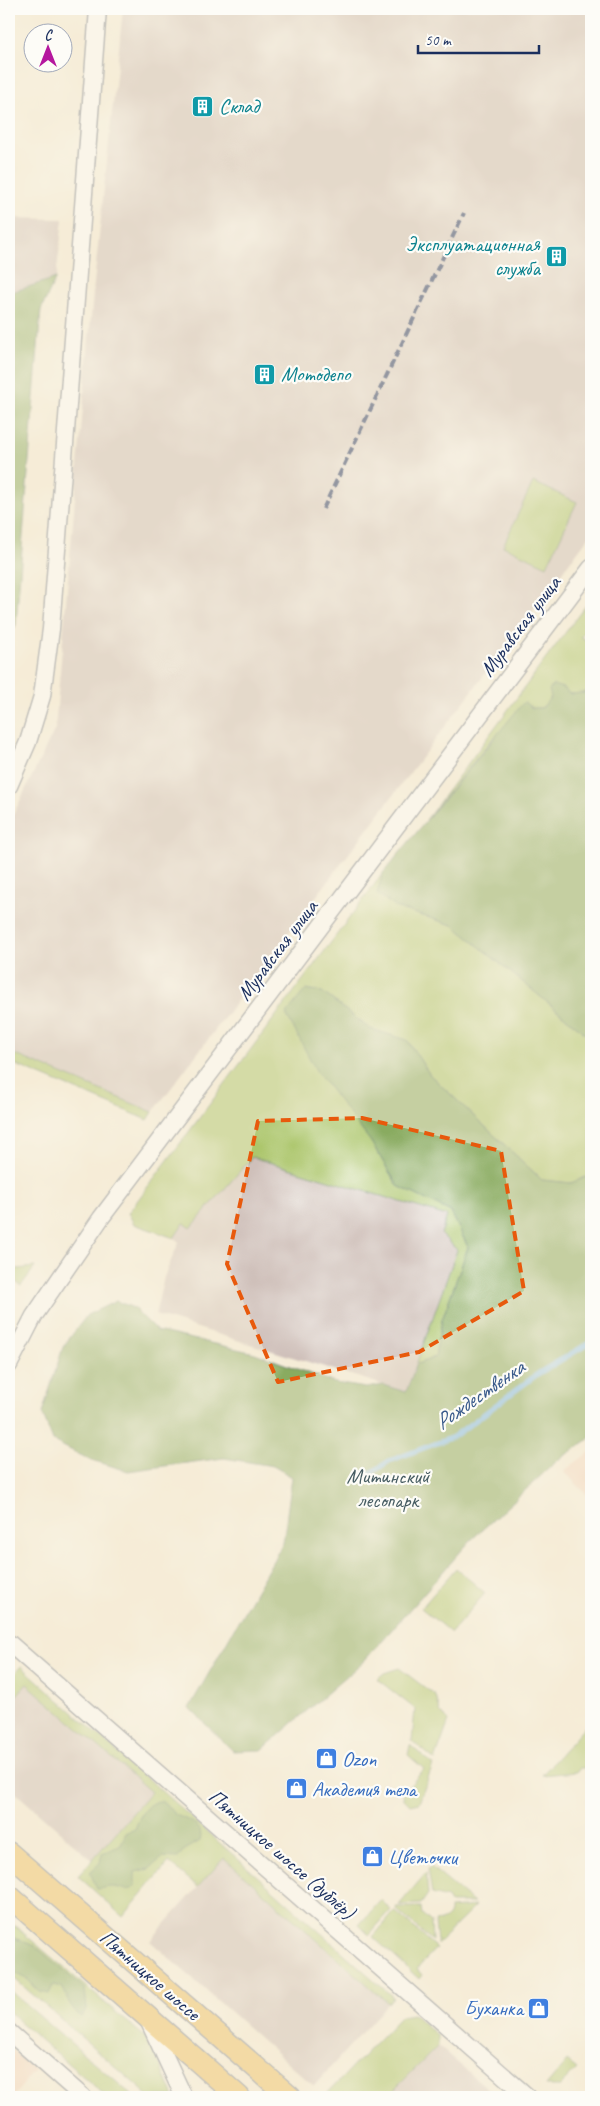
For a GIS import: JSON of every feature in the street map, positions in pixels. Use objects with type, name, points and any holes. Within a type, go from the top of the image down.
[{"type":"main road","name":"Пятницкое шоссе","points":[[9,1853],[290,2097]]},
{"type":"main road","name":"Пятницкое шоссе","points":[[9,1896],[239,2097]]},
{"type":"street","points":[[9,786],[28,742],[42,696],[50,629],[98,9]]},
{"type":"street","name":"Муравская улица","points":[[9,1365],[34,1316],[101,1218],[591,568]]},
{"type":"street","name":"Пятницкое шоссе (дублёр)","points":[[9,1643],[528,2097]]},
{"type":"street","points":[[146,2015],[184,2097]]},
{"type":"street","points":[[9,2032],[83,2097]]},
{"type":"highlighted area","points":[[362,1118],[501,1151],[524,1291],[419,1352],[278,1382],[227,1264],[258,1121]]},
{"type":"shaded area","points":[[123,9],[591,9],[591,534],[153,1112],[9,1052],[9,823],[55,729],[93,293]]},
{"type":"shaded area","points":[[9,218],[63,219],[56,278],[9,293]]},
{"type":"shaded area","points":[[251,1157],[447,1216],[441,1234],[457,1250],[406,1392],[155,1315],[164,1277],[179,1242],[174,1238],[184,1223],[191,1227]]},
{"type":"shaded area","points":[[591,1451],[591,1499],[564,1471]]},
{"type":"shaded area","points":[[27,1684],[151,1792],[92,1860],[9,1787],[9,1704]]},
{"type":"shaded area","points":[[224,1858],[388,2003],[314,2086],[150,1941]]},
{"type":"shaded area","points":[[438,2046],[498,2097],[387,2097]]},
{"type":"shaded area","points":[[9,2047],[35,2070],[13,2097],[9,2097]]},
{"type":"green space","points":[[56,278],[41,310],[16,625],[9,638],[9,293]]},
{"type":"green space","points":[[533,482],[577,502],[547,566],[503,546]]},
{"type":"green space","points":[[591,598],[591,621],[581,637],[591,643],[591,688],[584,693],[570,694],[563,688],[541,708],[532,708],[493,738],[426,820]]},
{"type":"green space","points":[[553,685],[563,688],[570,694],[584,693],[591,688],[591,1038],[453,925],[397,908],[377,894],[383,873],[524,702],[532,708],[542,708],[551,697],[549,690]]},
{"type":"green space","points":[[383,873],[378,894],[397,908],[453,925],[591,1038],[591,1175],[571,1183],[542,1180],[430,1075],[407,1040],[370,1029],[322,992],[306,989],[371,1142],[398,1186],[451,1212],[468,1247],[442,1320],[435,1357],[416,1365],[457,1250],[441,1234],[447,1216],[252,1157],[191,1228],[184,1223],[174,1238],[134,1224],[128,1213]]},
{"type":"green space","name":"Митинский лесопарк","points":[[306,989],[322,992],[370,1029],[407,1040],[430,1075],[542,1180],[571,1183],[591,1175],[591,1438],[558,1460],[470,1541],[365,1660],[262,1750],[233,1751],[189,1708],[283,1543],[292,1477],[273,1466],[224,1458],[128,1471],[88,1459],[53,1441],[42,1413],[63,1347],[87,1315],[116,1301],[134,1308],[157,1331],[255,1353],[335,1383],[366,1388],[383,1385],[406,1392],[416,1365],[435,1357],[442,1320],[468,1247],[451,1212],[398,1186],[371,1142],[317,1072],[286,1014]]},
{"type":"green space","points":[[9,1052],[153,1112],[148,1120],[9,1062]]},
{"type":"green space","points":[[9,1266],[17,1269],[35,1267],[21,1286],[12,1279],[9,1284]]},
{"type":"green space","points":[[456,1568],[485,1593],[451,1633],[421,1608]]},
{"type":"green space","points":[[21,1666],[393,1997],[388,2003],[224,1858],[198,1887],[169,1862],[123,1917],[78,1876],[151,1792],[27,1684],[9,1704],[9,1680]]},
{"type":"green space","points":[[399,1668],[436,1696],[440,1712],[449,1721],[435,1760],[412,1741],[415,1709],[377,1679],[384,1673]]},
{"type":"green space","points":[[591,1720],[591,1768],[580,1768],[577,1772],[542,1775]]},
{"type":"green space","points":[[410,1745],[433,1765],[419,1803],[410,1805],[404,1799],[403,1794],[424,1769],[408,1755]]},
{"type":"green space","points":[[162,1801],[174,1814],[194,1824],[200,1830],[200,1841],[183,1851],[178,1858],[163,1857],[149,1869],[135,1872],[135,1886],[132,1888],[127,1890],[112,1887],[97,1889],[90,1872],[100,1863],[102,1853],[120,1846],[126,1833],[135,1829],[144,1810],[156,1802]]},
{"type":"green space","points":[[431,1867],[474,1903],[450,1903],[447,1898],[432,1894],[428,1869]]},
{"type":"green space","points":[[426,1873],[428,1894],[421,1904],[399,1905]]},
{"type":"green space","points":[[381,1900],[391,1910],[369,1935],[359,1925]]},
{"type":"green space","points":[[476,1906],[437,1944],[435,1922],[446,1918],[450,1908]]},
{"type":"green space","points":[[396,1907],[421,1907],[422,1914],[431,1922],[432,1941],[397,1910]]},
{"type":"green space","points":[[395,1911],[436,1948],[417,1969],[422,1975],[419,1979],[373,1937]]},
{"type":"green space","points":[[9,1921],[151,2042],[174,2097],[150,2097],[9,1974]]},
{"type":"green space","points":[[9,1936],[35,1946],[85,1989],[87,2009],[81,2017],[72,2007],[62,1987],[53,1985],[49,1994],[40,1992],[27,1979],[10,1970]]},
{"type":"green space","points":[[9,1990],[132,2095],[130,2097],[107,2097],[9,2013]]},
{"type":"green space","points":[[413,2014],[438,2036],[438,2046],[387,2097],[324,2097],[401,2016]]},
{"type":"green space","points":[[567,2061],[577,2069],[560,2086],[546,2086]]},
{"type":"waterway","name":"Рождественка","points":[[358,1482],[389,1461],[453,1437],[539,1373],[591,1342]]},
{"type":"railway","points":[[323,509],[464,213]]},
{"type":"place","name":"Склад","points":[[203,106]]},
{"type":"place","name":"Эксплуатационная служба","points":[[556,256]]},
{"type":"place","name":"Мотодепо","points":[[265,374]]},
{"type":"place","name":"Ozon","points":[[326,1759]]},
{"type":"place","name":"Академия тела","points":[[296,1789]]},
{"type":"place","name":"Цветочки","points":[[372,1857]]},
{"type":"place","name":"Буханка","points":[[539,2008]]}]
